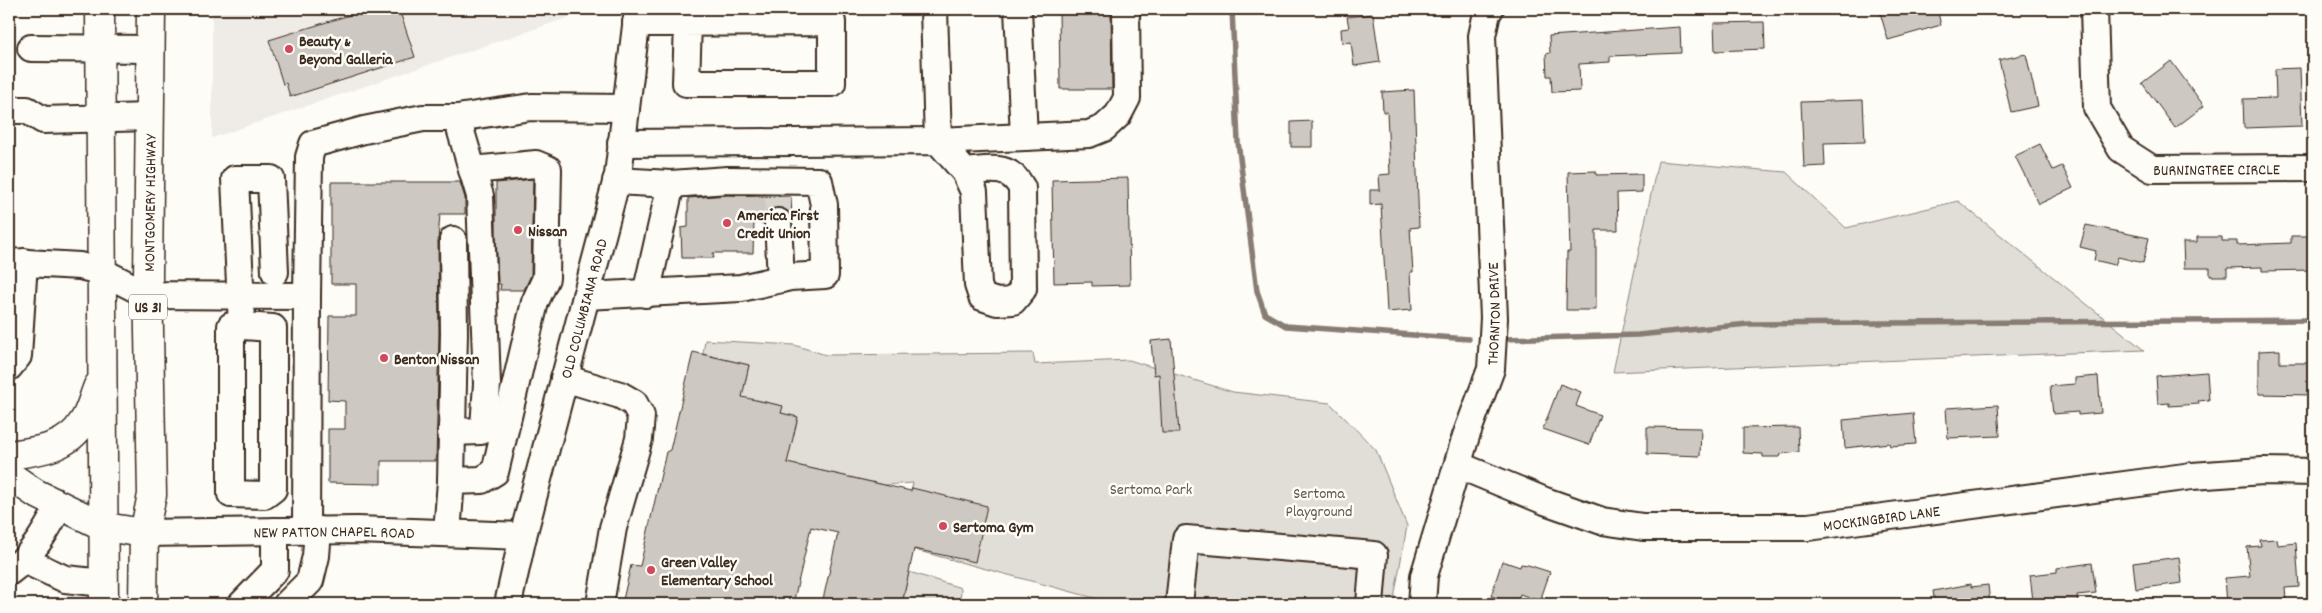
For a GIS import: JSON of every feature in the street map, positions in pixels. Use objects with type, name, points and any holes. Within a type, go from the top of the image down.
[{"type":"main road","points":[[100,9],[104,594]]},
{"type":"main road","name":"MONTGOMERY HIGHWAY","points":[[144,604],[144,533],[152,496],[148,295],[151,9]]},
{"type":"main road","points":[[9,455],[42,451],[66,441],[84,422],[103,374]]},
{"type":"main road","points":[[9,475],[35,493],[105,527],[144,533]]},
{"type":"street","points":[[934,9],[938,140],[965,172],[974,192],[978,285],[982,296],[997,302],[1013,301],[1023,289],[1022,188],[1016,177],[1006,171],[965,172]]},
{"type":"street","points":[[1018,9],[1024,137]]},
{"type":"street","points":[[622,143],[938,140],[1089,134],[1104,128],[1118,115],[1127,98],[1126,9]]},
{"type":"street","name":"BURNINGTREE CIRCLE","points":[[2094,9],[2097,108],[2121,149],[2152,169],[2313,168]]},
{"type":"street","name":"THORNTON DRIVE","points":[[1422,604],[1424,576],[1466,436],[1490,369],[1494,327],[1482,36],[1484,10]]},
{"type":"street","points":[[637,16],[688,22],[832,22],[832,83],[686,83],[688,22]]},
{"type":"street","name":"OLD COLUMBIANA ROAD","points":[[508,604],[523,536],[616,181],[637,16]]},
{"type":"street","points":[[31,48],[151,48]]},
{"type":"street","points":[[300,601],[310,582],[316,556],[312,531],[307,296],[309,157],[313,144],[364,130],[423,118],[457,118],[531,107],[626,108]]},
{"type":"street","points":[[9,110],[27,110],[43,120],[150,117]]},
{"type":"street","points":[[451,481],[482,480],[494,472],[494,432],[487,384],[480,196],[457,118]]},
{"type":"street","points":[[472,170],[536,164],[548,170],[546,278],[535,302],[494,432]]},
{"type":"street","points":[[242,326],[235,179],[271,179],[274,272]]},
{"type":"street","points":[[586,296],[741,288],[781,279],[825,275],[824,205],[819,181],[778,189],[728,180],[670,184],[616,181]]},
{"type":"street","points":[[646,294],[670,184]]},
{"type":"street","points":[[778,222],[781,279]]},
{"type":"street","points":[[447,533],[451,481],[454,333],[453,240]]},
{"type":"street","points":[[239,243],[273,241]]},
{"type":"street","points":[[9,367],[18,356],[16,262],[80,266],[102,272],[148,295],[307,296]]},
{"type":"street","points":[[231,326],[242,326],[273,328],[272,489],[265,495],[231,494],[231,326]]},
{"type":"street","points":[[564,378],[620,395],[634,403],[641,416],[639,439],[612,528],[600,604]]},
{"type":"street","points":[[451,432],[481,430],[494,432]]},
{"type":"street","name":"MOCKINGBIRD LANE","points":[[1458,465],[1544,501],[1594,518],[1643,527],[1808,527],[2192,476],[2263,471],[2313,472]]},
{"type":"street","points":[[60,505],[41,540],[16,566],[65,579],[104,594]]},
{"type":"street","points":[[242,604],[275,570],[275,531]]},
{"type":"street","name":"NEW PATTON CHAPEL ROAD","points":[[144,533],[312,531],[523,536]]},
{"type":"street","points":[[1179,604],[1186,539],[1374,555],[1370,604]]},
{"type":"shaded area","points":[[212,9],[594,9],[212,138]]},
{"type":"green space","points":[[1658,161],[1786,172],[1846,228],[1958,201],[2144,350],[1613,372]]},
{"type":"green space","name":"Sertoma Park","points":[[705,340],[794,345],[826,355],[1033,353],[1035,364],[1129,360],[1233,392],[1330,403],[1376,450],[1407,526],[1393,604],[1117,604],[900,546],[913,483],[885,485],[787,463],[797,417],[781,413],[782,406],[757,400],[740,404],[749,365],[703,354]]},
{"type":"green space","points":[[909,572],[961,588],[960,604],[902,604]]},
{"type":"building","points":[[369,9],[399,9],[415,57],[290,97],[286,83],[283,84],[269,40]]},
{"type":"building","points":[[1059,9],[1111,9],[1112,89],[1060,89]]},
{"type":"building","points":[[1879,9],[1937,9],[1941,25],[1888,40]]},
{"type":"building","points":[[1373,14],[1380,62],[1354,66],[1351,42],[1342,43],[1341,29],[1349,28],[1347,17]]},
{"type":"building","points":[[1764,22],[1765,49],[1715,51],[1714,23]]},
{"type":"building","points":[[1680,27],[1681,53],[1610,56],[1610,62],[1579,64],[1580,91],[1552,92],[1551,76],[1547,76],[1546,54],[1550,53],[1549,36]]},
{"type":"building","points":[[2026,54],[2038,106],[2011,112],[1999,60]]},
{"type":"building","points":[[2171,61],[2204,106],[2175,128],[2142,83]]},
{"type":"building","points":[[2300,68],[2302,126],[2244,128],[2243,99],[2276,98],[2275,69]]},
{"type":"building","points":[[1414,90],[1419,227],[1410,228],[1413,272],[1410,272],[1412,310],[1387,312],[1381,204],[1370,205],[1370,190],[1380,190],[1379,175],[1390,174],[1387,112],[1383,112],[1382,92]]},
{"type":"building","points":[[1863,100],[1865,142],[1824,143],[1825,166],[1804,167],[1801,102]]},
{"type":"building","points":[[1312,121],[1312,147],[1291,147],[1291,122]]},
{"type":"building","points":[[2040,144],[2053,170],[2062,166],[2073,188],[2039,204],[2015,156]]},
{"type":"building","points":[[1596,171],[1596,175],[1642,174],[1642,192],[1617,193],[1618,230],[1596,230],[1596,310],[1566,310],[1567,252],[1570,252],[1568,172]]},
{"type":"building","points":[[1128,178],[1130,285],[1092,286],[1092,282],[1054,283],[1052,180]]},
{"type":"building","name":"Nissan","points":[[533,179],[531,275],[524,290],[500,290],[501,284],[498,284],[496,233],[496,183]]},
{"type":"building","name":"Benton Nissan","points":[[331,182],[460,182],[465,198],[465,214],[440,214],[438,240],[439,333],[436,461],[381,461],[381,484],[328,483],[328,429],[345,429],[345,401],[328,400],[329,316],[356,316],[356,284],[331,284]]},
{"type":"building","name":"America First Credit Union","points":[[728,195],[791,197],[792,218],[785,209],[777,207],[769,210],[765,215],[763,223],[754,223],[753,253],[713,253],[714,258],[682,258],[681,228],[688,227],[688,198]]},
{"type":"building","points":[[2086,225],[2149,238],[2143,263],[2118,257],[2115,265],[2094,260],[2096,251],[2080,247]]},
{"type":"building","points":[[2291,236],[2313,236],[2313,270],[2262,271],[2262,267],[2227,268],[2227,276],[2210,276],[2210,268],[2184,268],[2183,242],[2197,242],[2197,237],[2222,237],[2222,241],[2237,241],[2237,245],[2291,243]]},
{"type":"building","points":[[1171,339],[1179,433],[1162,433],[1159,374],[1154,375],[1151,341]]},
{"type":"building","points":[[2280,350],[2280,363],[2310,363],[2311,395],[2259,394],[2259,351]]},
{"type":"building","name":"Green Valley Elementary School","points":[[693,352],[749,365],[742,397],[783,406],[781,413],[798,417],[787,463],[911,491],[912,488],[987,506],[975,562],[914,549],[902,604],[822,604],[838,533],[811,527],[793,604],[622,604],[631,565],[640,566],[666,452],[670,450]]},
{"type":"building","points":[[2207,372],[2209,400],[2198,401],[2199,404],[2169,406],[2169,403],[2158,404],[2156,376]]},
{"type":"building","points":[[2098,376],[2101,413],[2078,415],[2078,412],[2053,414],[2050,386],[2075,384],[2075,378]]},
{"type":"building","points":[[1560,384],[1581,392],[1576,406],[1600,415],[1589,445],[1543,429]]},
{"type":"building","points":[[1998,405],[2000,436],[1948,438],[1946,408]]},
{"type":"building","points":[[1913,413],[1916,444],[1890,446],[1889,443],[1845,448],[1843,420]]},
{"type":"building","points":[[1647,427],[1701,428],[1700,456],[1647,454]]},
{"type":"building","points":[[1798,427],[1799,452],[1781,454],[1780,457],[1763,457],[1763,454],[1743,453],[1743,428]]},
{"type":"building","points":[[2277,539],[2278,545],[2296,543],[2299,587],[2285,588],[2286,600],[2253,604],[2227,604],[2225,578],[2250,576],[2247,547],[2261,546],[2260,540]]},
{"type":"building","points":[[2179,557],[2182,583],[2136,589],[2133,563]]},
{"type":"building","points":[[1502,561],[1520,567],[1521,564],[1528,565],[1550,572],[1540,601],[1520,594],[1516,604],[1491,596]]},
{"type":"building","points":[[2092,563],[2096,593],[2077,595],[2078,604],[2041,604],[2041,600],[2033,601],[2030,575],[2057,572],[2057,568]]},
{"type":"building","points":[[1971,584],[1971,587],[1988,585],[1990,604],[1935,604],[1933,591]]},
{"type":"waterway","points":[[1232,9],[1238,142],[1257,291],[1265,314],[1286,326],[1469,339]]},
{"type":"waterway","points":[[1503,339],[1638,335],[1748,324],[2313,320]]},
{"type":"tunnel","points":[[778,197],[778,222]]},
{"type":"place","name":"Beauty & Beyond Galleria","points":[[289,49]]},
{"type":"place","name":"America First Credit Union","points":[[727,223]]},
{"type":"place","name":"Nissan","points":[[518,230]]},
{"type":"place","name":"Benton Nissan","points":[[384,358]]},
{"type":"place","name":"Sertoma Gym","points":[[943,526]]},
{"type":"place","name":"Green Valley Elementary School","points":[[651,570]]},
{"type":"park label","name":"Sertoma Playground","points":[[1319,501]]}]
